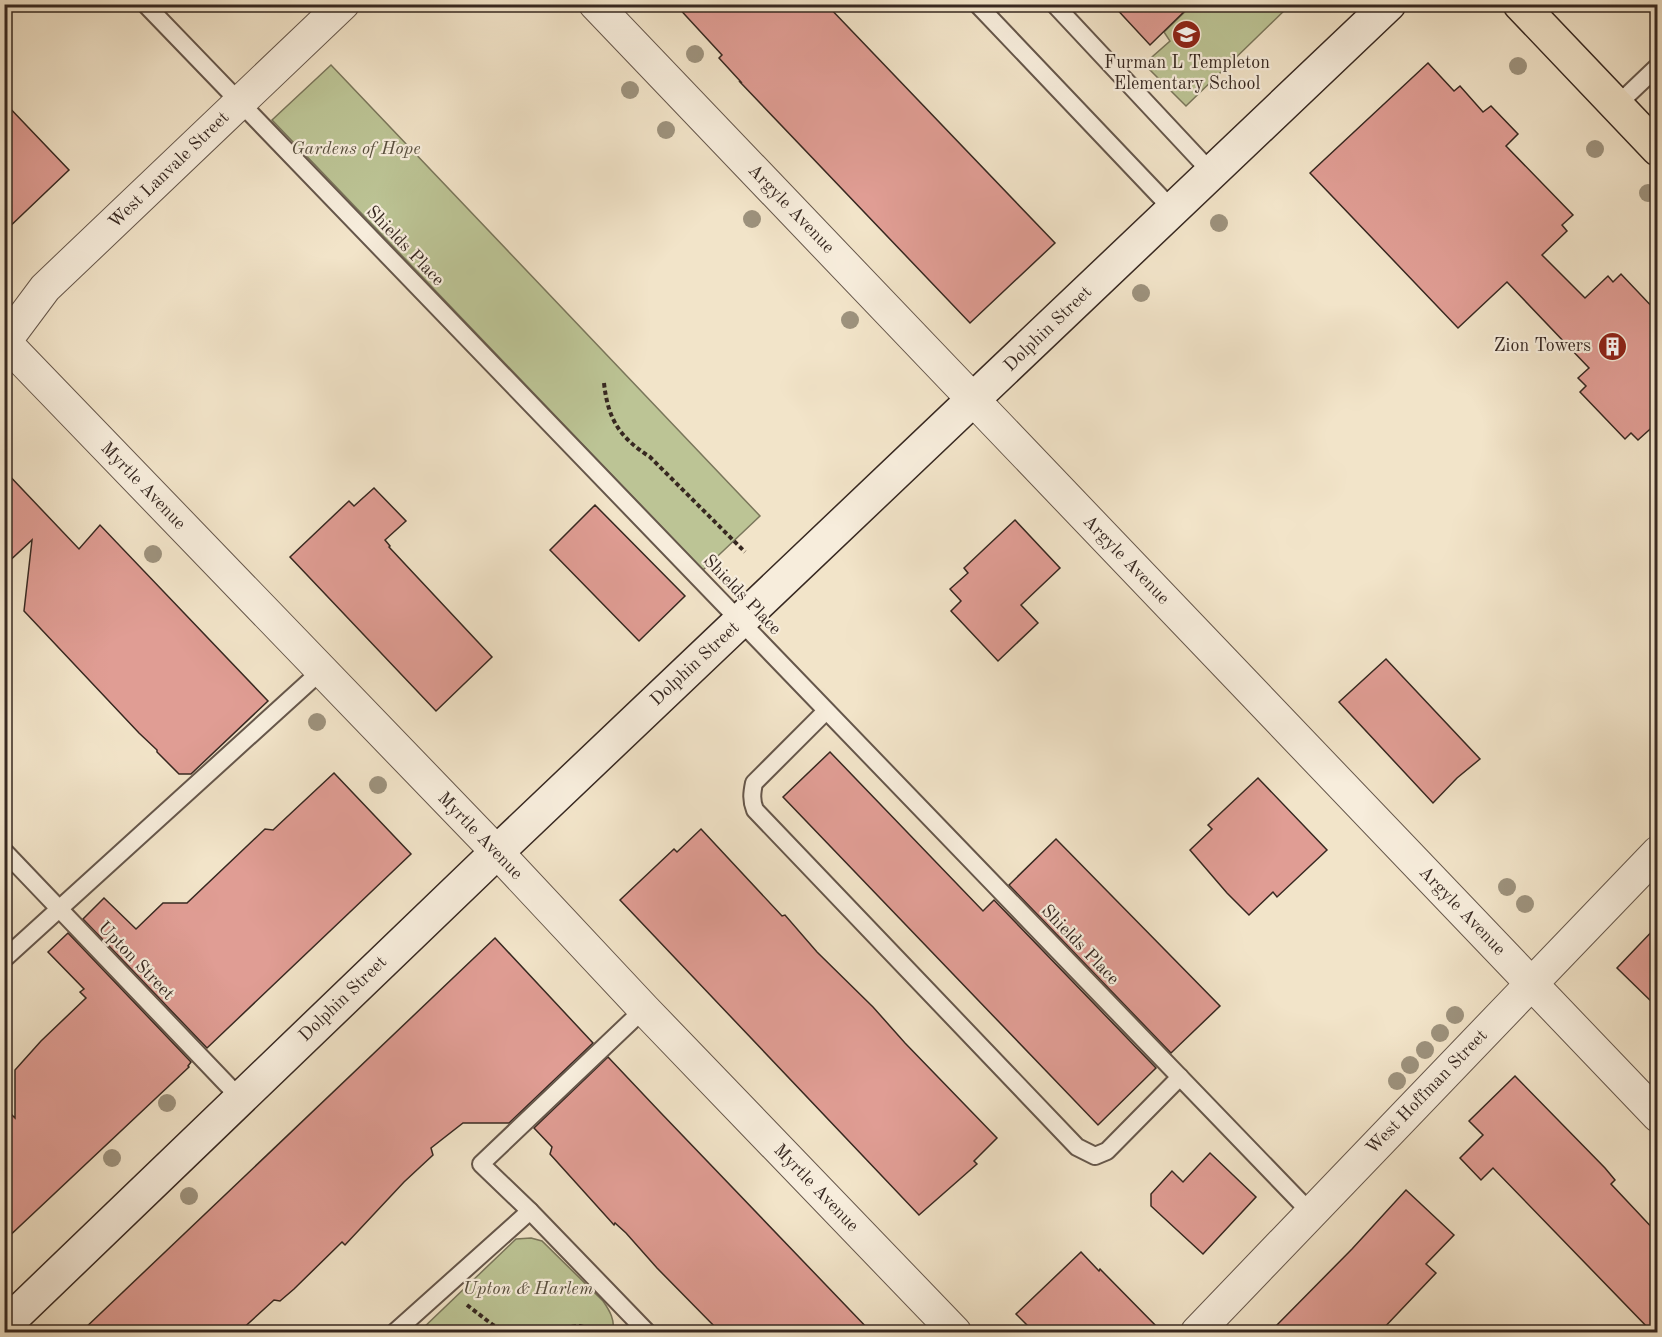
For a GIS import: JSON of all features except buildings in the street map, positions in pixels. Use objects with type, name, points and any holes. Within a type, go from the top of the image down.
[{"type":"main road","name":"Dolphin Street","points":[[4,1326],[496,852],[1389,4]]},
{"type":"main road","points":[[1520,4],[1658,149]]},
{"type":"street","name":"West Lanvale Street","points":[[5,342],[45,288],[343,4]]},
{"type":"street","name":"Argyle Avenue","points":[[595,4],[1658,1116]]},
{"type":"street","name":"Myrtle Avenue","points":[[5,342],[955,1332]]},
{"type":"street","name":"West Hoffman Street","points":[[1197,1332],[1658,852]]},
{"type":"lane","name":"Shields Place","points":[[145,4],[1311,1214]]},
{"type":"lane","points":[[977,4],[1173,210]]},
{"type":"lane","points":[[1054,4],[1212,173]]},
{"type":"lane","points":[[1617,106],[1658,66]]},
{"type":"lane","points":[[4,959],[321,671]]},
{"type":"lane","points":[[826,711],[754,783],[751,795],[755,810],[1077,1147],[1095,1156],[1107,1151],[1180,1077]]},
{"type":"lane","name":"Upton Street","points":[[4,851],[240,1098]]},
{"type":"lane","points":[[644,1010],[480,1164],[647,1332]]},
{"type":"lane","points":[[395,1332],[530,1212]]},
{"type":"path","points":[[604,383],[608,408],[618,429],[632,445],[650,457],[745,552]]},
{"type":"path","points":[[446,1287],[480,1316],[506,1330],[580,1326],[604,1332]]},
{"type":"green space","name":"Furman L Templeton Elementary School","points":[[1192,5],[1290,5],[1186,106],[1144,64],[1170,41],[1164,32]]},
{"type":"green space","name":"Gardens of Hope","points":[[331,65],[760,516],[703,570],[272,120]]},
{"type":"green space","name":"Upton & Harlem","points":[[531,1238],[542,1241],[603,1301],[611,1316],[613,1332],[419,1332],[516,1239]]},
{"type":"place","name":"Furman L Templeton Elementary School","points":[[1187,34]]},
{"type":"place","name":"Zion Towers","points":[[1612,346]]}]
